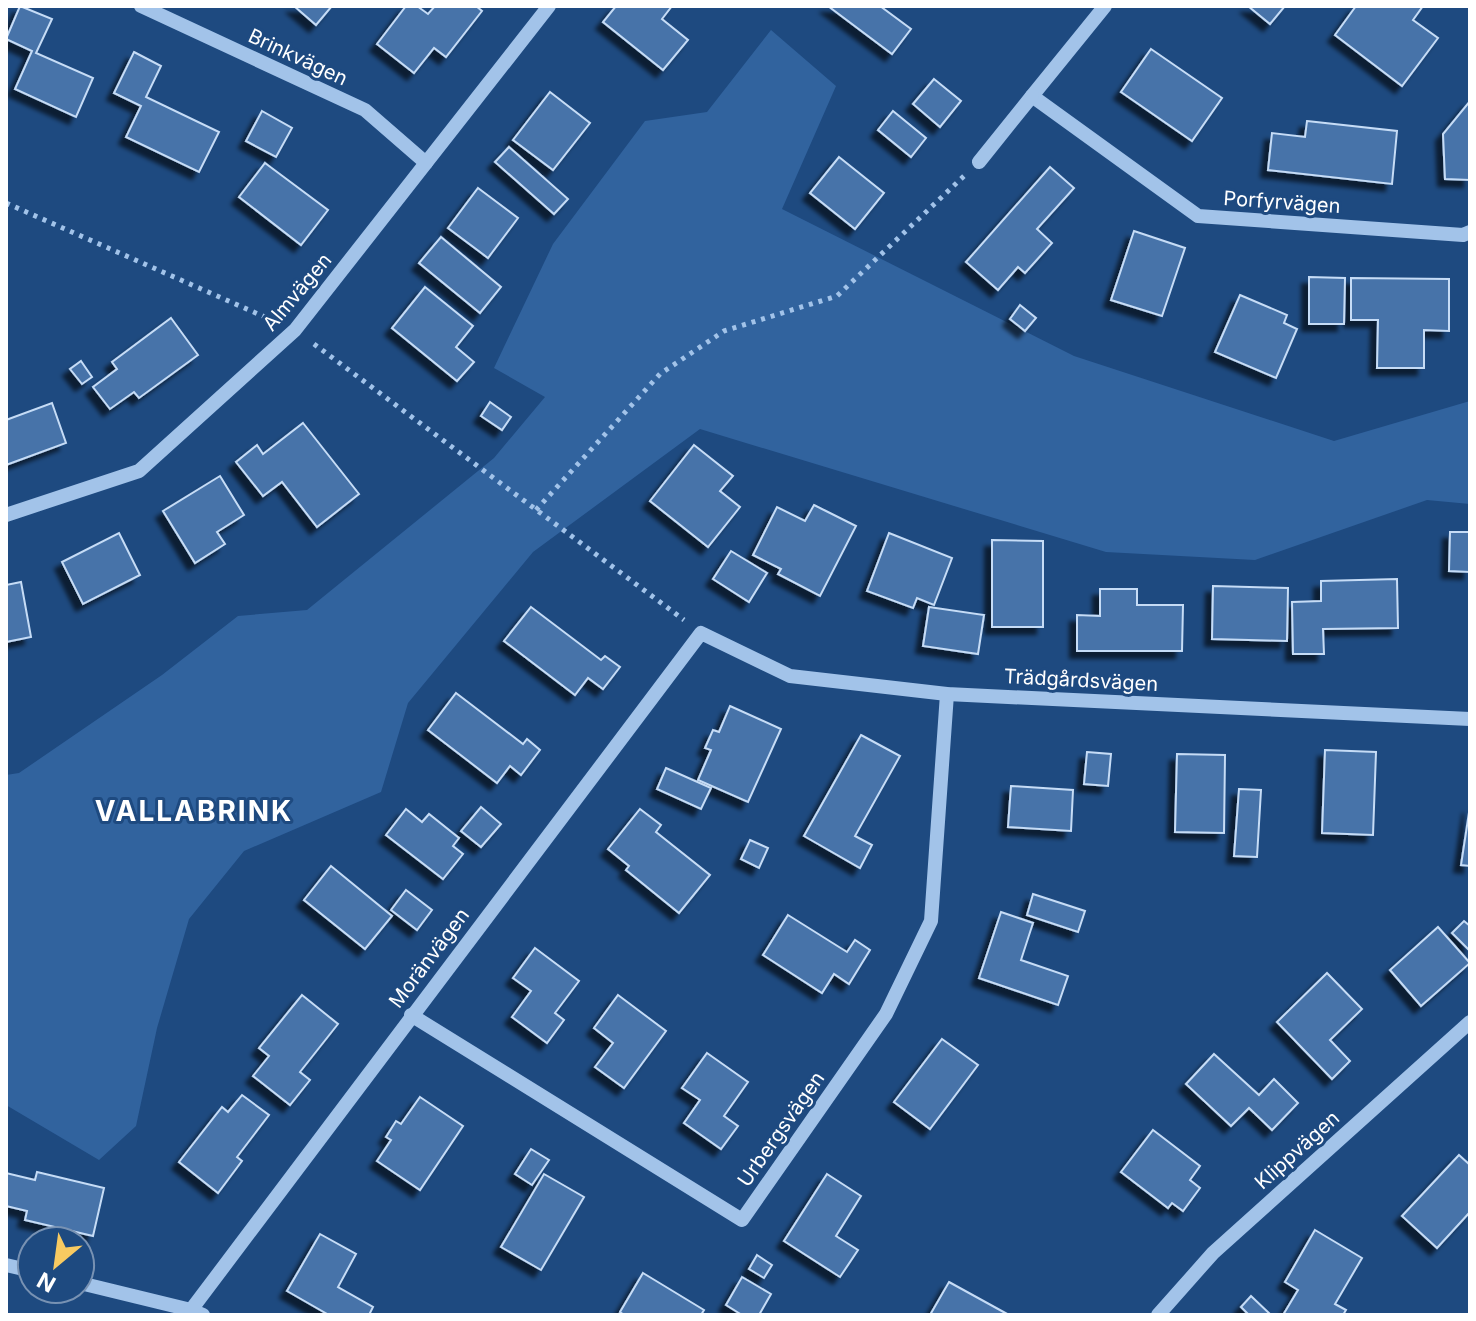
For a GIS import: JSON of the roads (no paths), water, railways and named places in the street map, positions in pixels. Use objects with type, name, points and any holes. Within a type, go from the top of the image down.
[{"type":"street","name":"Brinkvägen","points":[[141,6],[365,110],[426,163]]},
{"type":"street","name":"Almvägen","points":[[6,515],[139,471],[295,330],[549,6]]},
{"type":"street","points":[[979,162],[1105,6]]},
{"type":"street","name":"Porfyrvägen","points":[[1032,96],[1198,216],[1463,235],[1470,232]]},
{"type":"street","name":"Trädgårdsvägen","points":[[701,633],[790,676],[947,694],[1470,719]]},
{"type":"street","name":"Moränvägen","points":[[197,1312],[411,1015],[701,633]]},
{"type":"street","name":"Urbergsvägen","points":[[411,1015],[742,1220],[886,1014],[931,921],[947,694]]},
{"type":"street","name":"Klippvägen","points":[[1158,1315],[1213,1253],[1470,1022]]},
{"type":"street","points":[[96,1287],[197,1312]]},
{"type":"district","name":"VALLABRINK","points":[[194,811]]}]
